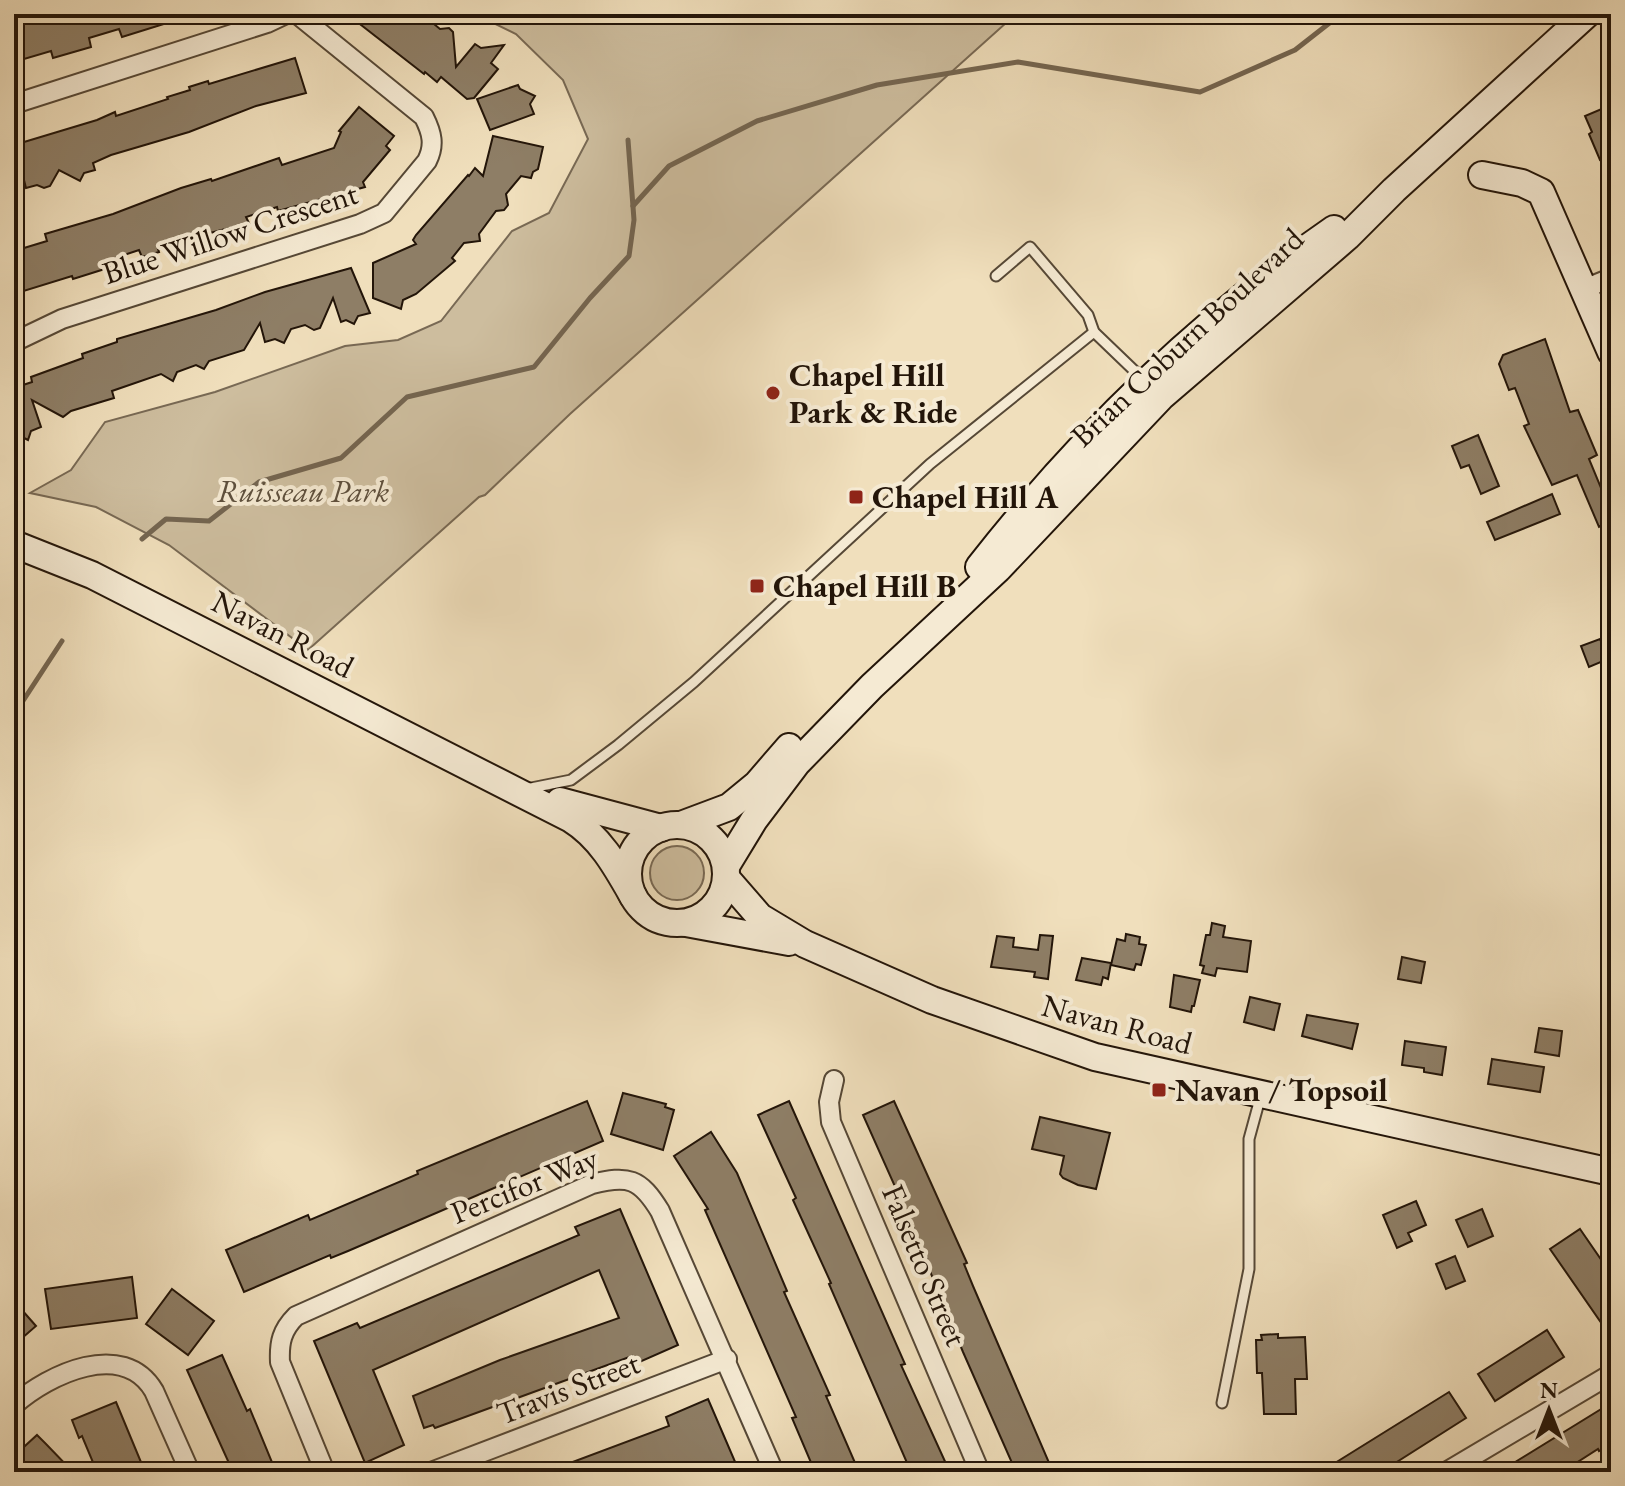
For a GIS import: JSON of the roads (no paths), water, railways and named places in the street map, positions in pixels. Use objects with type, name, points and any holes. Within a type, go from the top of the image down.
[{"type":"main road","name":"Brian Coburn Boulevard","points":[[726,873],[754,820],[797,763],[872,686],[998,569],[1154,390],[1347,237],[1394,190],[1587,14]]},
{"type":"main road","points":[[1482,175],[1522,183],[1541,192],[1611,352]]},
{"type":"main road","name":"Navan Road","points":[[14,544],[92,575],[434,750],[519,790],[587,828],[616,865],[633,896]]},
{"type":"main road","name":"Brian Coburn Boulevard","points":[[671,826],[729,807],[757,784],[786,749],[806,731],[832,710],[872,686]]},
{"type":"main road","name":"Navan Road","points":[[519,790],[671,826]]},
{"type":"main road","points":[[671,826],[696,828],[710,837],[720,849],[726,873],[718,902],[699,919],[686,923],[661,921],[640,906],[633,896],[628,869],[639,843],[671,826]]},
{"type":"main road","name":"Navan Road","points":[[726,873],[760,917],[805,944],[932,1000],[1025,1034],[1095,1057],[1611,1172]]},
{"type":"main road","name":"Navan Road","points":[[686,923],[805,944]]},
{"type":"street","points":[[14,104],[267,23],[286,14]]},
{"type":"street","name":"Blue Willow Crescent","points":[[14,342],[62,319],[360,224],[384,213],[427,161],[433,139],[430,128],[424,117],[297,14]]},
{"type":"street","points":[[1584,289],[1611,278]]},
{"type":"street","name":"Falsetto Street","points":[[834,1080],[829,1102],[831,1122],[980,1472]]},
{"type":"street","name":"Percifor Way","points":[[325,1472],[280,1362],[279,1344],[285,1327],[296,1316],[592,1184],[626,1178],[638,1182],[651,1196],[727,1359],[774,1472]]},
{"type":"street","name":"Travis Street","points":[[431,1472],[727,1359]]},
{"type":"street","points":[[14,1405],[46,1380],[61,1374],[117,1364],[136,1370],[154,1391],[190,1472]]},
{"type":"street","points":[[1446,1472],[1611,1374]]},
{"type":"lane","points":[[996,276],[1030,247],[1088,315],[1094,332],[1154,390]]},
{"type":"lane","points":[[519,790],[571,780],[694,682],[930,464],[1094,332]]},
{"type":"lane","points":[[1222,1403],[1249,1269],[1249,1139],[1261,1095]]},
{"type":"waterway","points":[[633,206],[669,166],[757,121],[877,85],[1018,62],[1200,92],[1295,50],[1341,14]]},
{"type":"waterway","points":[[142,539],[166,519],[209,521],[259,482],[341,458],[407,397],[534,367],[629,256],[634,220],[628,140]]},
{"type":"waterway","points":[[14,725],[19,707],[62,641]]},
{"type":"place","name":"Chapel Hill Park & Ride","points":[[773,393]]},
{"type":"place","name":"Chapel Hill A","points":[[856,497]]},
{"type":"place","name":"Chapel Hill B","points":[[757,586]]},
{"type":"place","name":"Navan / Topsoil","points":[[1159,1090]]},
{"type":"park label","name":"Ruisseau Park","points":[[303,491]]}]
